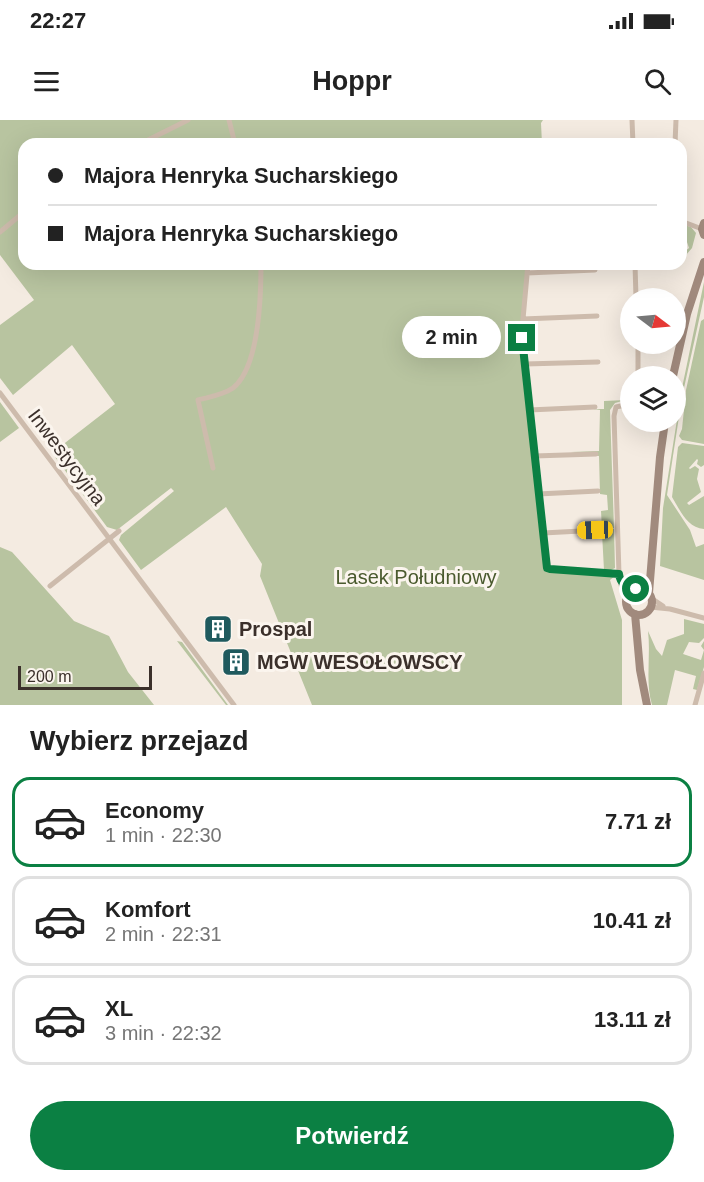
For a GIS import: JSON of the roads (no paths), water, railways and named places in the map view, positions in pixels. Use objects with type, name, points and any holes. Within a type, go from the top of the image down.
[{"type":"main road","points":[[675,366],[687,314],[704,261]]},
{"type":"main road","points":[[644,592],[627,596],[626,604],[631,612],[638,614],[650,607],[644,592],[651,564],[664,432]]},
{"type":"main road","points":[[638,614],[640,670],[647,705]]},
{"type":"street","points":[[152,138],[188,120]]},
{"type":"street","points":[[229,120],[234,138]]},
{"type":"street","points":[[632,120],[633,138]]},
{"type":"street","points":[[675,138],[676,120]]},
{"type":"street","points":[[0,232],[18,217]]},
{"type":"street","points":[[687,222],[703,228]]},
{"type":"street","points":[[213,468],[198,400],[229,390],[240,379],[246,367],[257,326],[261,270]]},
{"type":"street","points":[[527,270],[523,319],[525,364],[548,569],[619,577],[628,588],[644,592],[670,609]]},
{"type":"street","points":[[527,273],[595,270]]},
{"type":"street","points":[[635,270],[636,288]]},
{"type":"street","points":[[523,319],[597,316]]},
{"type":"street","points":[[525,364],[598,362]]},
{"type":"street","name":"Inwestycyjna","points":[[0,393],[234,705]]},
{"type":"street","points":[[620,406],[616,407],[614,411],[619,577],[627,596]]},
{"type":"street","points":[[529,410],[595,407]]},
{"type":"street","points":[[534,456],[596,453]]},
{"type":"street","points":[[538,494],[598,491]]},
{"type":"street","points":[[543,533],[600,530]]},
{"type":"street","points":[[50,586],[119,531]]},
{"type":"street","points":[[650,607],[670,609],[704,618]]},
{"type":"street","points":[[695,705],[704,673]]},
{"type":"place","name":"Prospal","points":[[218,629]]},
{"type":"place","name":"MGW WESOŁOWSCY","points":[[236,662]]},
{"type":"park label","name":"Lasek Południowy","points":[[416,577]]}]
